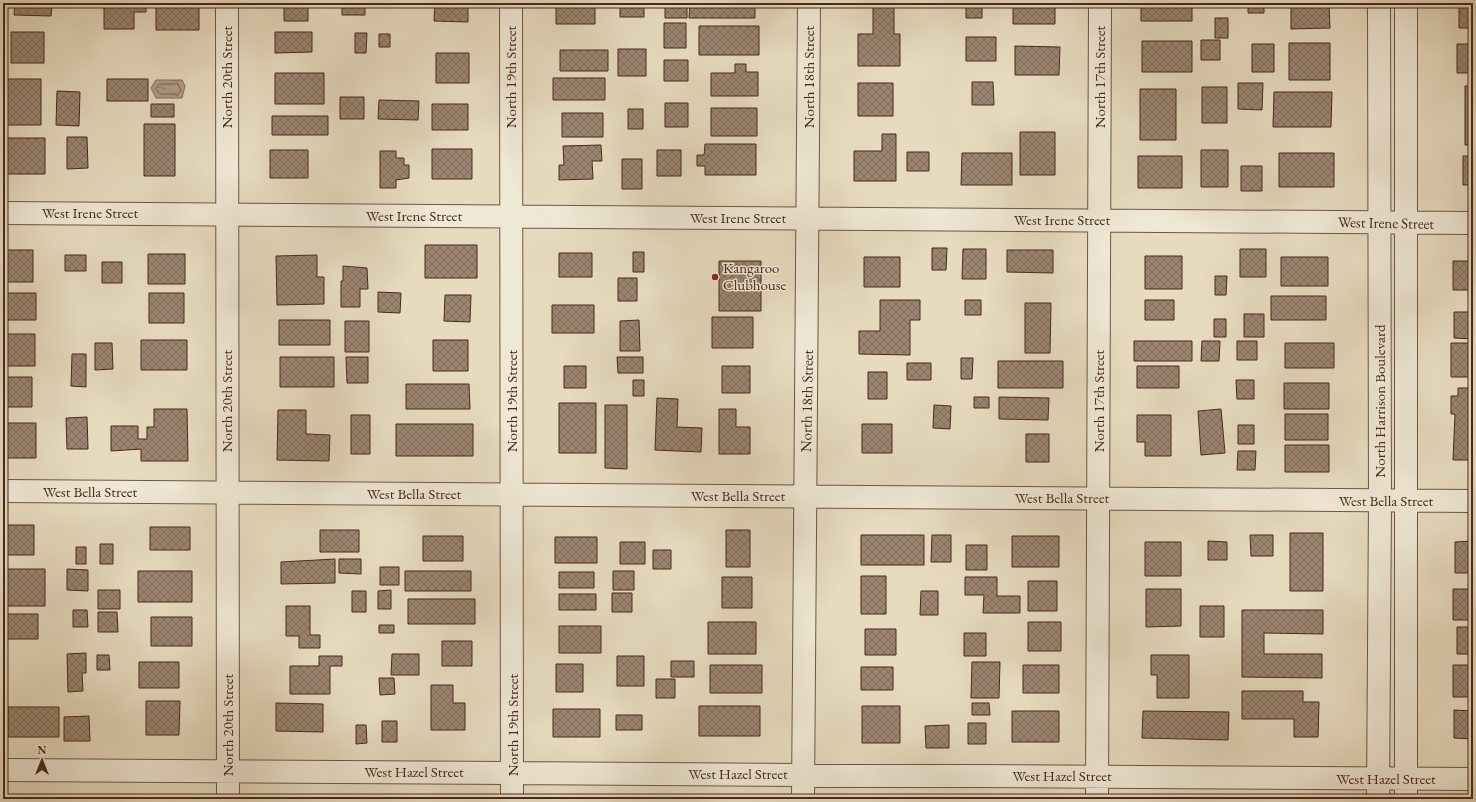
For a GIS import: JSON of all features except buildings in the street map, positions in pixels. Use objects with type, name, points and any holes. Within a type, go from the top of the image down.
[{"type":"street","name":"North 20th Street","points":[[227,3],[228,799]]},
{"type":"street","name":"North 19th Street","points":[[511,3],[513,494],[512,799]]},
{"type":"street","name":"North 18th Street","points":[[803,799],[810,3]]},
{"type":"street","name":"North 17th Street","points":[[1097,799],[1100,3]]},
{"type":"street","name":"North Harrison Boulevard","points":[[1378,789],[1380,500],[1379,3]]},
{"type":"street","name":"North Harrison Boulevard","points":[[1406,3],[1406,789]]},
{"type":"street","name":"West Irene Street","points":[[3,213],[1473,223]]},
{"type":"street","name":"West Bella Street","points":[[3,491],[1473,501]]},
{"type":"street","name":"West Hazel Street","points":[[3,770],[1097,777],[1378,789],[1406,789],[1473,779]]},
{"type":"water","points":[[156,80],[182,80],[185,86],[182,98],[156,98],[151,88]]},
{"type":"place","name":"Kangaroo Clubhouse","points":[[715,277]]}]
